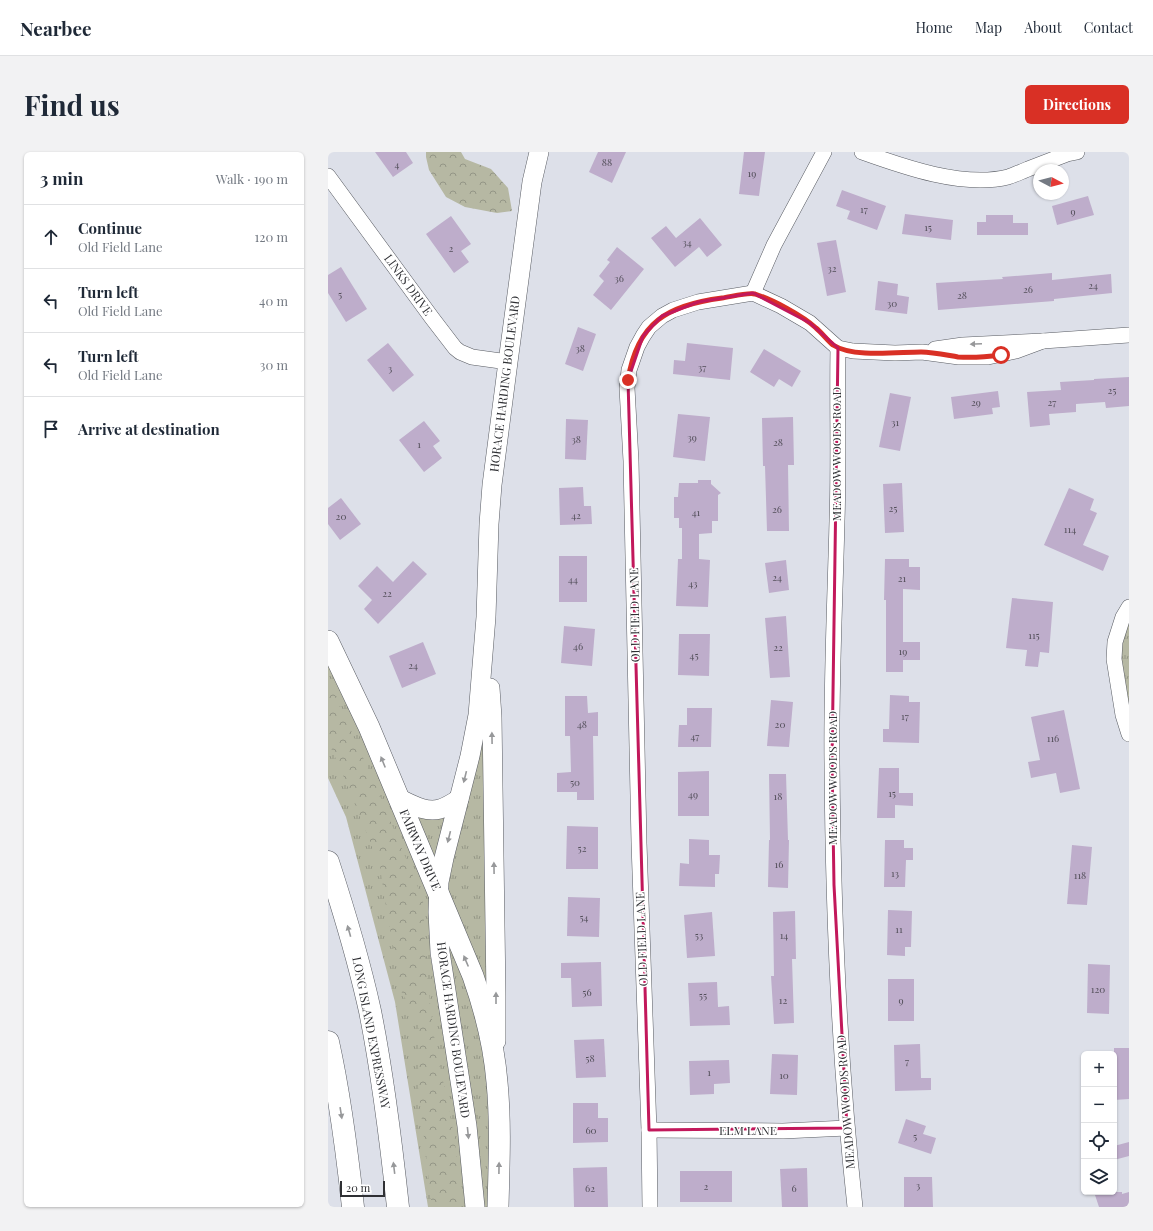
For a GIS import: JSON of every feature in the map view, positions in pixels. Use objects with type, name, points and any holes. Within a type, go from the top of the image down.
[{"type":"highway","name":"LONG ISLAND EXPRESSWAY","points":[[328,862],[355,951],[370,1012],[388,1118],[398,1207]]},
{"type":"highway","points":[[328,1042],[342,1119],[353,1207]]},
{"type":"main road","name":"FAIRWAY DRIVE","points":[[328,641],[369,727],[478,992],[488,1025],[495,1065]]},
{"type":"main road","name":"HORACE HARDING BOULEVARD","points":[[495,1065],[499,1111],[498,1207]]},
{"type":"street","name":"HORACE HARDING BOULEVARD","points":[[475,1207],[467,1126],[440,952],[438,931],[439,895],[441,869],[470,756],[478,715],[486,617],[491,505],[532,182],[539,152]]},
{"type":"street","points":[[824,152],[774,245],[753,293],[781,306],[810,323],[833,345],[838,348],[869,353],[922,352],[952,346],[1129,335]]},
{"type":"street","points":[[862,152],[922,172],[949,177],[984,180],[1008,177],[1067,154],[1077,152]]},
{"type":"street","name":"LINKS DRIVE","points":[[328,176],[455,348],[472,357],[508,362]]},
{"type":"street","name":"OLD FIELD LANE","points":[[650,1207],[649,1130],[639,836],[632,461],[628,380],[632,359],[643,336],[662,316],[684,306],[698,302],[753,293]]},
{"type":"street","name":"MEADOW WOODS ROAD","points":[[838,348],[838,519],[832,762],[834,893],[846,1128],[855,1207]]},
{"type":"street","points":[[1129,607],[1123,617],[1115,642],[1114,658],[1123,715],[1129,734]]},
{"type":"street","name":"HORACE HARDING BOULEVARD","points":[[486,617],[492,717],[496,995],[495,1065]]},
{"type":"street","points":[[398,798],[421,808],[433,810],[446,807],[459,799]]},
{"type":"street","name":"ELM LANE","points":[[649,1130],[783,1131],[846,1128]]},
{"type":"highlighted area","points":[[753,293],[810,323],[838,348],[832,762],[834,885],[847,1128],[649,1130],[628,380],[643,336],[662,316],[698,302]]},
{"type":"green space","points":[[426,152],[461,152],[465,159],[491,169],[508,188],[512,211],[497,213],[465,207],[446,197],[429,170]]},
{"type":"green space","points":[[1129,607],[1129,734],[1114,659]]},
{"type":"green space","points":[[486,617],[498,1207],[475,1207],[438,912],[398,798],[415,806],[459,799]]},
{"type":"green space","points":[[328,661],[390,796],[428,892],[430,906],[430,953],[445,1038],[465,1175],[467,1207],[428,1207],[395,1002],[346,817],[328,778]]},
{"type":"green space","points":[[328,679],[378,791],[423,900],[426,969],[434,1036],[455,1140],[460,1207],[432,1207],[418,1086],[419,1022],[401,991],[380,866],[328,741]]},
{"type":"building","points":[[375,152],[406,152],[413,163],[393,177]]},
{"type":"building","points":[[598,152],[626,152],[612,183],[589,172]]},
{"type":"building","points":[[744,152],[765,152],[759,196],[739,194]]},
{"type":"building","points":[[842,190],[886,206],[877,230],[847,219],[850,211],[836,206]]},
{"type":"building","points":[[1088,196],[1094,215],[1057,225],[1052,206]]},
{"type":"building","points":[[905,214],[953,220],[951,240],[902,234]]},
{"type":"building","points":[[986,215],[1013,215],[1013,223],[1028,223],[1028,235],[977,235],[977,222],[986,222]]},
{"type":"building","points":[[451,216],[471,244],[461,251],[469,262],[454,273],[426,234]]},
{"type":"building","points":[[700,218],[722,245],[707,257],[699,247],[675,267],[651,238],[666,226],[676,238]]},
{"type":"building","points":[[836,240],[846,292],[827,296],[817,243]]},
{"type":"building","points":[[617,247],[644,269],[611,310],[593,295],[604,281],[599,276],[610,262],[607,260]]},
{"type":"building","points":[[341,267],[367,309],[346,322],[328,293],[328,275]]},
{"type":"building","points":[[1052,273],[1052,280],[1111,274],[1112,293],[1054,299],[1054,301],[938,310],[936,283],[1003,279],[1002,277]]},
{"type":"building","points":[[878,281],[898,284],[897,295],[909,297],[907,314],[875,310]]},
{"type":"building","points":[[578,327],[596,334],[583,371],[565,364]]},
{"type":"building","points":[[388,343],[414,375],[393,392],[367,360]]},
{"type":"building","points":[[687,343],[733,348],[730,380],[673,374],[674,360],[685,361]]},
{"type":"building","points":[[764,349],[801,371],[792,387],[779,379],[774,387],[750,372]]},
{"type":"building","points":[[1129,377],[1129,406],[1106,408],[1105,402],[1076,404],[1076,412],[1049,414],[1050,425],[1030,427],[1027,392],[1061,390],[1060,382]]},
{"type":"building","points":[[998,391],[1000,407],[992,408],[993,414],[954,419],[951,397]]},
{"type":"building","points":[[890,393],[911,397],[900,451],[879,447]]},
{"type":"building","points":[[678,414],[710,417],[705,461],[673,457]]},
{"type":"building","points":[[793,417],[794,465],[788,465],[789,531],[767,531],[762,418]]},
{"type":"building","points":[[566,419],[588,420],[586,460],[565,459]]},
{"type":"building","points":[[424,421],[440,441],[433,446],[442,458],[424,472],[399,440]]},
{"type":"building","points":[[698,480],[711,480],[711,484],[721,493],[718,495],[718,521],[712,521],[712,533],[699,534],[699,559],[710,560],[708,607],[676,606],[678,559],[682,559],[682,528],[679,528],[679,518],[674,518],[674,497],[678,497],[679,483],[698,483]]},
{"type":"building","points":[[902,483],[904,532],[885,533],[883,484]]},
{"type":"building","points":[[583,487],[584,506],[591,506],[592,524],[560,525],[559,488]]},
{"type":"building","points":[[1069,488],[1094,499],[1090,510],[1097,513],[1083,545],[1109,556],[1103,571],[1044,545]]},
{"type":"building","points":[[341,498],[361,524],[340,540],[328,524],[328,508]]},
{"type":"building","points":[[559,556],[587,556],[587,602],[559,602]]},
{"type":"building","points":[[885,559],[909,559],[909,567],[920,567],[920,590],[903,589],[903,642],[920,642],[920,660],[903,660],[903,672],[886,672],[886,600],[884,600]]},
{"type":"building","points":[[786,560],[789,590],[769,593],[765,563]]},
{"type":"building","points":[[413,561],[427,574],[378,624],[364,609],[372,600],[358,586],[377,566],[393,582]]},
{"type":"building","points":[[1012,598],[1053,602],[1049,653],[1040,652],[1038,667],[1025,666],[1027,650],[1006,648]]},
{"type":"building","points":[[786,616],[790,677],[770,678],[765,618]]},
{"type":"building","points":[[564,626],[595,629],[592,666],[561,663]]},
{"type":"building","points":[[679,634],[710,634],[709,676],[678,675]]},
{"type":"building","points":[[423,642],[436,674],[402,688],[389,656]]},
{"type":"building","points":[[890,695],[909,696],[909,702],[920,702],[919,743],[883,742],[883,729],[889,729]]},
{"type":"building","points":[[565,696],[587,696],[588,713],[598,712],[598,736],[593,736],[594,800],[577,800],[577,792],[557,792],[557,773],[571,772],[570,736],[565,736]]},
{"type":"building","points":[[771,700],[793,702],[789,747],[767,746]]},
{"type":"building","points":[[687,708],[712,708],[711,747],[678,747],[679,725],[687,725]]},
{"type":"building","points":[[1064,710],[1080,789],[1060,793],[1056,773],[1031,778],[1028,762],[1040,760],[1031,717]]},
{"type":"building","points":[[879,768],[899,768],[899,793],[913,793],[913,806],[895,805],[895,818],[877,818]]},
{"type":"building","points":[[709,771],[709,816],[678,816],[678,772]]},
{"type":"building","points":[[769,774],[786,774],[789,840],[788,888],[768,887],[770,840]]},
{"type":"building","points":[[567,826],[598,827],[598,869],[566,869]]},
{"type":"building","points":[[689,839],[709,840],[709,855],[720,855],[719,874],[715,874],[715,887],[679,886],[680,863],[689,864]]},
{"type":"building","points":[[885,840],[904,840],[904,848],[913,848],[913,860],[906,860],[905,887],[884,887]]},
{"type":"building","points":[[1072,845],[1092,847],[1087,905],[1067,904]]},
{"type":"building","points":[[568,897],[600,898],[599,937],[567,936]]},
{"type":"building","points":[[888,910],[912,911],[911,947],[905,947],[905,956],[887,955]]},
{"type":"building","points":[[795,911],[796,959],[792,959],[794,1023],[774,1024],[771,976],[774,976],[773,912]]},
{"type":"building","points":[[712,912],[715,956],[687,958],[684,915]]},
{"type":"building","points":[[601,962],[602,1006],[572,1007],[571,978],[561,978],[561,963]]},
{"type":"building","points":[[1088,964],[1110,965],[1109,1014],[1087,1013]]},
{"type":"building","points":[[888,979],[914,979],[914,1021],[888,1021]]},
{"type":"building","points":[[717,982],[718,1007],[729,1006],[730,1025],[690,1026],[688,983]]},
{"type":"building","points":[[604,1039],[606,1077],[576,1078],[574,1040]]},
{"type":"building","points":[[920,1044],[921,1078],[931,1078],[931,1090],[895,1091],[894,1045]]},
{"type":"building","points":[[1114,1048],[1129,1048],[1129,1099],[1117,1100],[1117,1051],[1114,1051]]},
{"type":"building","points":[[772,1054],[798,1055],[797,1095],[770,1094]]},
{"type":"building","points":[[729,1060],[730,1083],[714,1084],[714,1094],[690,1095],[689,1061]]},
{"type":"building","points":[[573,1103],[598,1103],[598,1118],[608,1118],[608,1142],[573,1143]]},
{"type":"building","points":[[906,1119],[926,1126],[923,1134],[936,1138],[931,1154],[898,1143]]},
{"type":"building","points":[[1129,1142],[1129,1156],[1117,1159],[1117,1145]]},
{"type":"building","points":[[607,1167],[608,1207],[574,1207],[573,1168]]},
{"type":"building","points":[[807,1168],[808,1207],[782,1207],[780,1169]]},
{"type":"building","points":[[680,1171],[732,1171],[732,1202],[680,1202]]},
{"type":"building","points":[[904,1177],[932,1177],[933,1207],[904,1207]]},
{"type":"building","points":[[1117,1192],[1122,1192],[1122,1194],[1129,1192],[1129,1207],[1099,1207],[1095,1195],[1117,1195]]},
{"type":"route","points":[[628,380],[632,359],[637,347],[650,327],[662,316],[673,310],[698,302],[753,293],[781,306],[810,323],[838,348],[869,353],[922,352],[974,358],[1001,355]]}]
